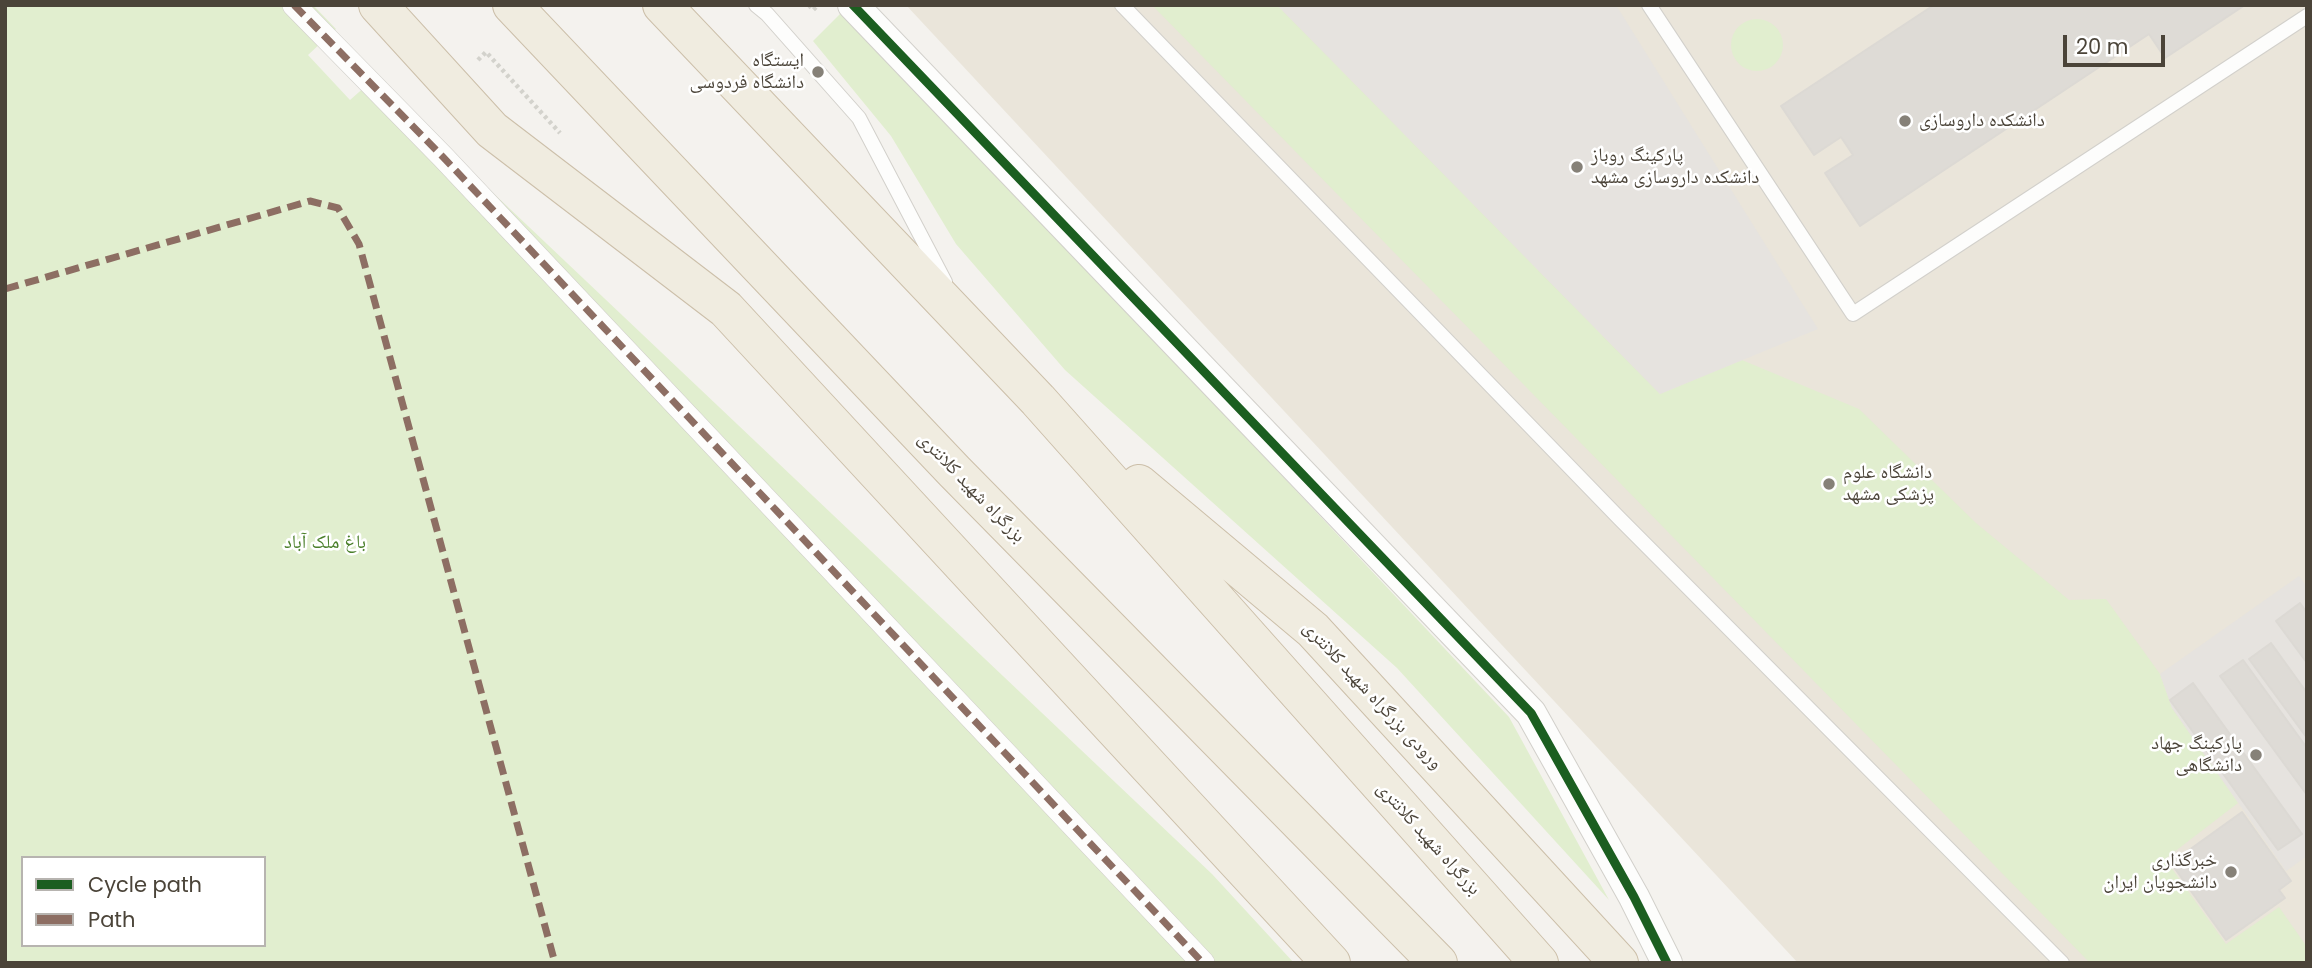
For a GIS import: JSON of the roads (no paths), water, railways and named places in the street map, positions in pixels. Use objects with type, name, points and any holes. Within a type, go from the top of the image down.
[{"type":"highway","points":[[378,5],[492,130],[726,309],[1331,963]]},
{"type":"highway","name":"بزرگراه شهید کلانتری","points":[[512,5],[954,471],[1438,963]]},
{"type":"highway","name":"بزرگراه شهید کلانتری","points":[[662,5],[1038,400],[1539,963]]},
{"type":"highway","name":"ورودی بزرگراه شهید کلانتری","points":[[1038,400],[1313,630],[1619,963]]},
{"type":"street","points":[[294,5],[443,157],[1203,963]]},
{"type":"street","points":[[853,5],[1531,713],[1667,963]]},
{"type":"lane","points":[[755,5],[767,14],[859,118],[969,326]]},
{"type":"lane","points":[[1122,5],[1610,509],[2062,963]]},
{"type":"lane","points":[[1649,5],[1853,314],[2307,16]]},
{"type":"place","name":"ایستگاه دانشگاه فردوسی","points":[[818,72]]},
{"type":"place","name":"دانشکده داروسازی","points":[[1905,121]]},
{"type":"place","name":"پارکینگ روباز دانشکده داروسازی مشهد","points":[[1577,167]]},
{"type":"place","name":"دانشگاه علوم پزشکی مشهد","points":[[1829,484]]},
{"type":"place","name":"پارکینگ جهاد دانشگاهی","points":[[2256,755]]},
{"type":"place","name":"خبرگذاری دانشجویان ایران","points":[[2231,872]]},
{"type":"park label","name":"باغ ملک آباد","points":[[325,543]]}]
